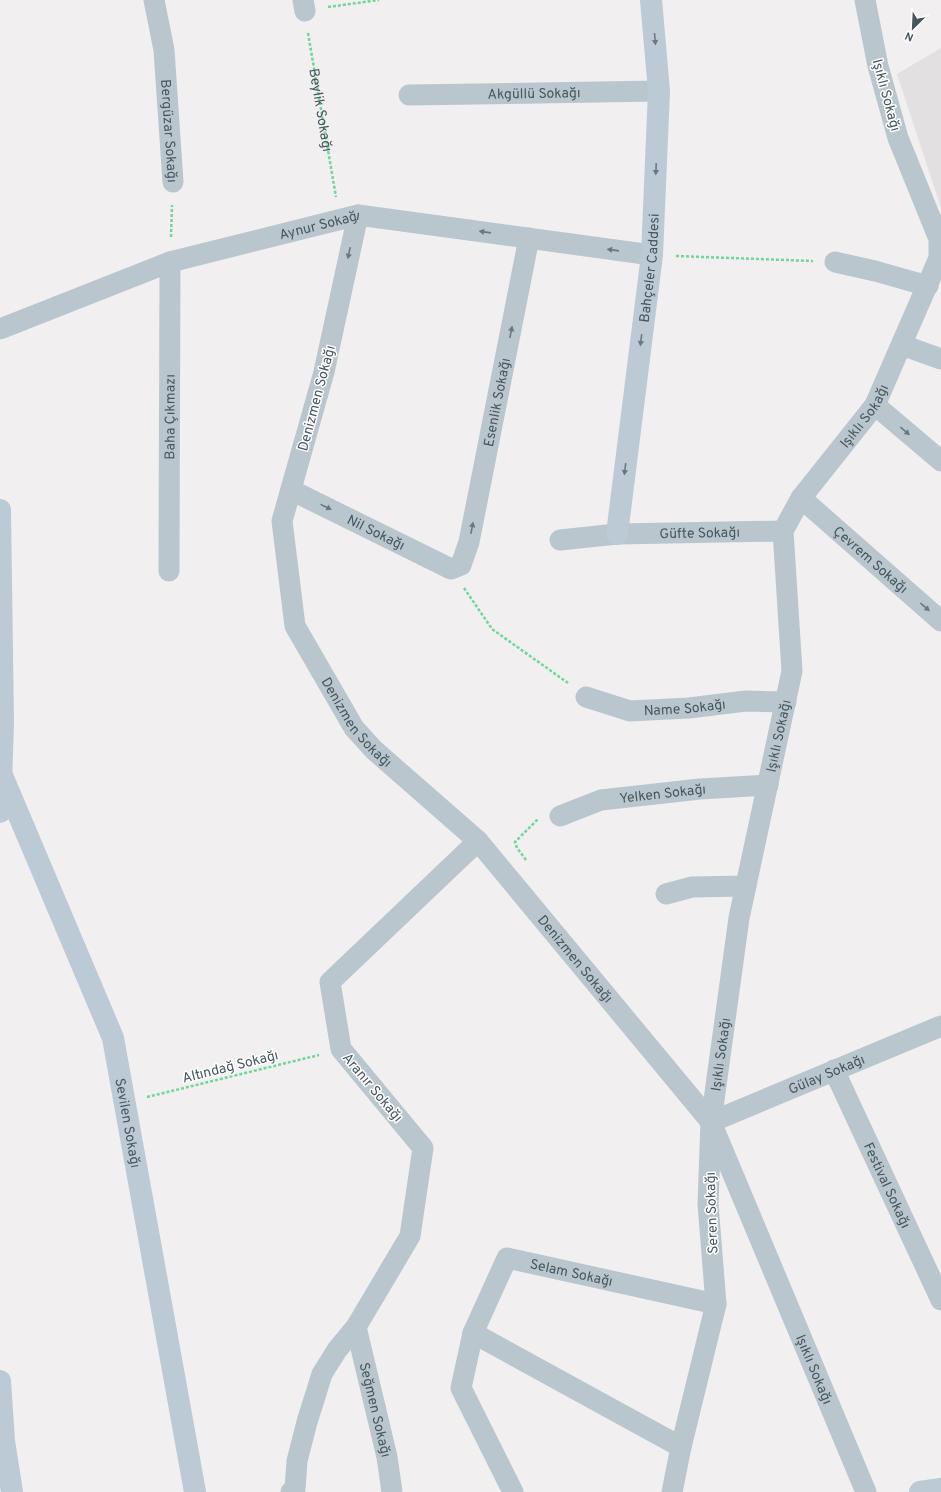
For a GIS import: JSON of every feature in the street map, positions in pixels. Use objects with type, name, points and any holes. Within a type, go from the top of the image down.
[{"type":"street","name":"Bergüzar Sokağı","points":[[154,0],[164,50],[173,182]]},
{"type":"street","name":"Bahçeler Caddesi","points":[[617,534],[652,255],[659,90],[651,0]]},
{"type":"street","name":"Işıklı Sokağı","points":[[865,0],[878,66],[898,138],[939,239],[939,258],[934,279],[875,405],[801,498],[783,531],[792,671],[739,918],[711,1122],[866,1492]]},
{"type":"street","name":"Akgüllü Sokağı","points":[[409,95],[659,90]]},
{"type":"street","name":"Aynur Sokağı","points":[[0,329],[170,262],[349,217],[529,238],[652,255]]},
{"type":"street","name":"Denizmen Sokağı","points":[[349,217],[324,372],[282,521],[295,626],[354,728],[374,750],[478,841],[711,1122]]},
{"type":"street","name":"Esenlik Sokağı","points":[[456,567],[469,542],[529,238]]},
{"type":"street","name":"Baha Çıkmazı","points":[[169,571],[170,262]]},
{"type":"street","points":[[836,262],[876,271],[934,279]]},
{"type":"street","points":[[902,345],[941,359]]},
{"type":"street","points":[[875,405],[941,461]]},
{"type":"street","name":"Nil Sokağı","points":[[291,490],[456,567]]},
{"type":"street","name":"Çevrem Sokağı","points":[[801,498],[941,621]]},
{"type":"street","points":[[0,510],[3,723],[0,812]]},
{"type":"street","name":"Güfte Sokağı","points":[[617,534],[783,531]]},
{"type":"street","points":[[560,540],[617,534]]},
{"type":"street","name":"Name Sokağı","points":[[586,697],[630,711],[690,708],[746,701],[786,702]]},
{"type":"street","name":"Sevilen Sokağı","points":[[1,773],[113,1038],[195,1492]]},
{"type":"street","name":"Yelken Sokağı","points":[[560,816],[601,800],[700,789],[768,785]]},
{"type":"street","name":"Aranır Sokağı","points":[[291,1492],[295,1489],[297,1461],[322,1374],[337,1350],[356,1327],[410,1236],[423,1148],[341,1049],[330,982],[478,841]]},
{"type":"street","points":[[666,894],[692,887],[746,886]]},
{"type":"street","name":"Gülay Sokağı","points":[[711,1122],[941,1026]]},
{"type":"street","name":"Festival Sokağı","points":[[834,1070],[941,1300]]},
{"type":"street","name":"Seren Sokağı","points":[[672,1492],[681,1447],[716,1304],[708,1204],[711,1122]]},
{"type":"street","name":"Selam Sokağı","points":[[473,1333],[507,1258],[716,1304]]},
{"type":"street","name":"Seğmen Sokağı","points":[[356,1327],[387,1457],[392,1492]]},
{"type":"street","points":[[513,1492],[461,1388],[473,1333],[681,1447]]},
{"type":"street","points":[[0,1381],[2,1436],[12,1492]]},
{"type":"street","points":[[920,1492],[941,1489]]},
{"type":"path","points":[[304,5],[379,0]]},
{"type":"path","name":"Beylik Sokağı","points":[[304,5],[320,108],[349,217]]},
{"type":"path","name":"Bergüzar Sokağı","points":[[170,262],[173,182]]},
{"type":"path","points":[[652,255],[836,262]]},
{"type":"path","points":[[456,567],[492,629],[586,697]]},
{"type":"path","points":[[527,861],[517,848],[515,842],[551,805],[560,816]]},
{"type":"path","name":"Altındağ Sokağı","points":[[125,1102],[341,1049]]},
{"type":"shaded area","points":[[941,48],[941,208],[897,74]]}]
